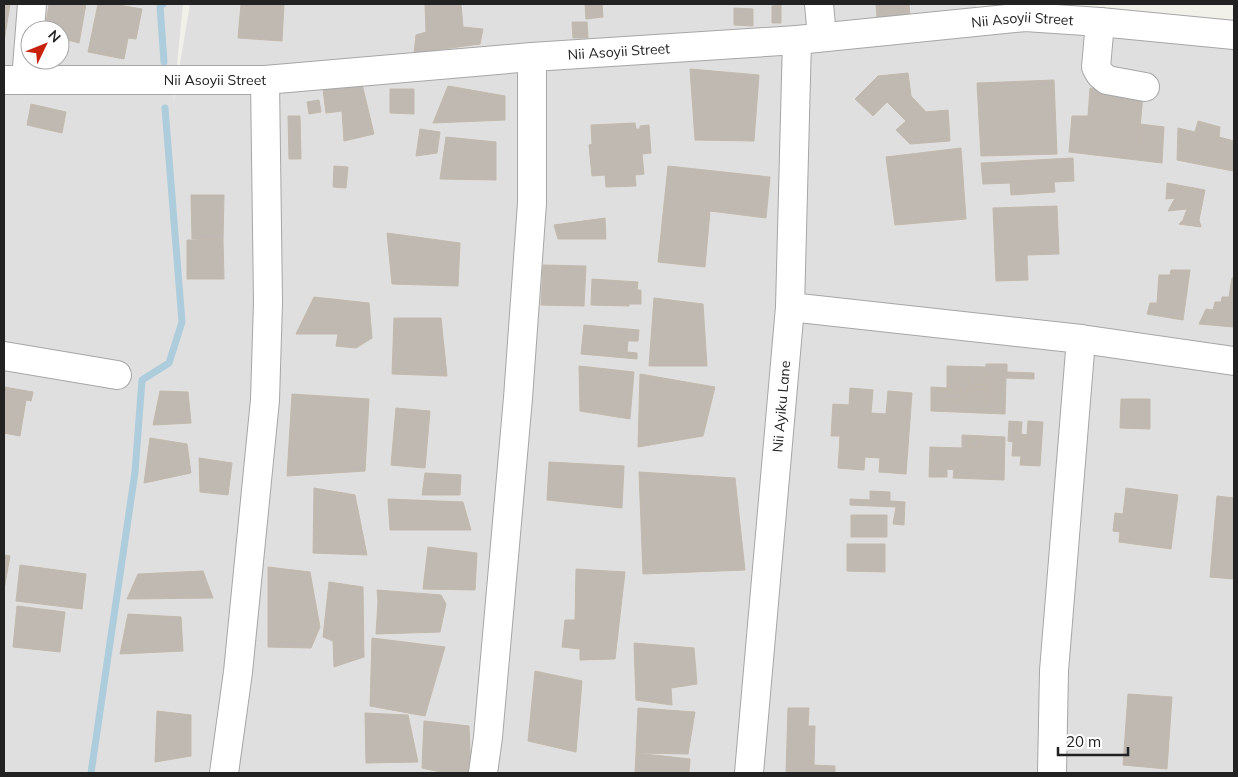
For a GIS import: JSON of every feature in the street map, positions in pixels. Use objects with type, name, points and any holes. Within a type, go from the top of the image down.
[{"type":"street","points":[[15,80],[32,4]]},
{"type":"street","name":"Nii Ayiku Lane","points":[[749,773],[790,307],[809,39],[819,4]]},
{"type":"street","name":"Nii Asoyii Street","points":[[15,80],[265,80],[532,57],[809,39],[1024,10],[1100,22],[1234,35]]},
{"type":"street","points":[[1100,22],[1096,67],[1100,74],[1107,80],[1145,86]]},
{"type":"street","points":[[483,773],[488,737],[518,398],[532,204],[532,57]]},
{"type":"street","points":[[224,773],[239,662],[265,400],[268,302],[265,80]]},
{"type":"street","points":[[790,307],[1082,339],[1234,361]]},
{"type":"street","points":[[1052,773],[1054,670],[1082,339]]},
{"type":"street","points":[[4,356],[117,375]]},
{"type":"shaded area","points":[[4,4],[183,4],[173,105],[190,4],[976,4],[977,16],[1234,38],[1234,773],[4,773]]},
{"type":"building","points":[[4,4],[10,4],[4,42]]},
{"type":"building","points":[[49,4],[86,4],[79,43],[70,41],[70,20],[47,20]]},
{"type":"building","points":[[98,4],[113,4],[142,9],[136,39],[128,38],[124,59],[88,52]]},
{"type":"building","points":[[241,4],[284,4],[282,41],[238,38]]},
{"type":"building","points":[[425,4],[461,4],[463,27],[483,29],[480,44],[414,53],[416,35],[426,32]]},
{"type":"building","points":[[585,4],[602,4],[603,17],[586,19]]},
{"type":"building","points":[[876,4],[909,4],[910,17],[877,18]]},
{"type":"building","points":[[781,5],[781,23],[772,23],[772,6]]},
{"type":"building","points":[[734,8],[753,9],[753,26],[734,25]]},
{"type":"building","points":[[572,22],[587,22],[588,38],[573,38]]},
{"type":"building","points":[[690,69],[759,75],[754,141],[695,140]]},
{"type":"building","points":[[908,73],[911,96],[926,112],[948,110],[950,141],[910,144],[896,130],[906,121],[887,102],[873,116],[855,99],[878,76]]},
{"type":"building","points":[[1054,80],[1057,154],[981,156],[977,83]]},
{"type":"building","points":[[362,84],[374,134],[344,141],[342,111],[326,113],[323,89]]},
{"type":"building","points":[[448,86],[505,96],[505,120],[433,123]]},
{"type":"building","points":[[1090,88],[1143,95],[1137,160],[1069,152],[1072,116],[1088,116]]},
{"type":"building","points":[[390,89],[414,89],[414,114],[390,113]]},
{"type":"building","points":[[319,100],[321,112],[309,114],[307,102]]},
{"type":"building","points":[[31,104],[66,112],[62,133],[27,125]]},
{"type":"building","points":[[288,116],[300,116],[301,159],[289,159]]},
{"type":"building","points":[[1198,121],[1220,127],[1219,137],[1234,141],[1233,171],[1177,160],[1178,128],[1195,132]]},
{"type":"building","points":[[635,123],[636,129],[640,129],[640,126],[649,125],[651,153],[642,154],[644,174],[635,175],[636,186],[606,187],[605,175],[592,176],[589,145],[592,144],[591,125]]},
{"type":"building","points":[[1140,124],[1164,127],[1162,163],[1137,160]]},
{"type":"building","points":[[420,129],[440,132],[437,153],[416,156]]},
{"type":"building","points":[[446,137],[496,142],[496,180],[440,179]]},
{"type":"building","points":[[961,148],[966,219],[895,225],[886,157]]},
{"type":"building","points":[[1073,158],[1074,181],[1054,182],[1055,192],[1011,195],[1010,183],[983,184],[981,163]]},
{"type":"building","points":[[334,166],[348,167],[346,188],[333,187]]},
{"type":"building","points":[[668,166],[770,177],[766,218],[710,211],[705,267],[658,262]]},
{"type":"building","points":[[1167,183],[1205,190],[1199,220],[1201,227],[1179,224],[1183,220],[1187,209],[1168,211],[1175,198],[1166,199]]},
{"type":"building","points":[[191,195],[224,195],[223,240],[192,239]]},
{"type":"building","points":[[1057,206],[1059,254],[1027,255],[1028,280],[996,281],[993,208]]},
{"type":"building","points":[[605,218],[606,239],[558,239],[554,225]]},
{"type":"building","points":[[387,233],[460,243],[458,286],[392,284]]},
{"type":"building","points":[[187,240],[223,240],[224,279],[187,279]]},
{"type":"building","points":[[543,265],[586,266],[584,306],[541,305]]},
{"type":"building","points":[[1171,270],[1190,270],[1183,320],[1147,314],[1150,303],[1157,303],[1159,275],[1170,275]]},
{"type":"building","points":[[1232,278],[1234,278],[1234,327],[1199,324],[1206,309],[1213,310],[1215,302],[1221,302],[1222,297],[1229,297]]},
{"type":"building","points":[[592,279],[638,282],[637,290],[641,290],[641,304],[629,304],[629,306],[591,305]]},
{"type":"building","points":[[314,297],[369,303],[372,338],[356,348],[336,346],[338,334],[296,334]]},
{"type":"building","points":[[654,298],[703,304],[707,366],[649,366]]},
{"type":"building","points":[[394,318],[441,318],[447,376],[392,374]]},
{"type":"building","points":[[584,325],[639,330],[638,341],[628,341],[627,352],[637,353],[637,359],[581,354]]},
{"type":"building","points":[[986,364],[1007,364],[1007,372],[1034,373],[1034,379],[1006,378],[1005,414],[931,411],[931,387],[947,388],[947,366],[986,367]],"holes":[[[969,374],[988,374],[988,385],[969,385]],[[942,389],[961,390],[961,400],[942,399]],[[967,389],[988,389],[988,402],[968,402]]]},
{"type":"building","points":[[579,366],[634,372],[630,419],[580,411]]},
{"type":"building","points":[[640,374],[715,387],[703,436],[638,447]]},
{"type":"building","points":[[969,374],[988,374],[988,385],[969,385]]},
{"type":"building","points":[[4,387],[33,392],[31,401],[26,400],[20,436],[4,433]]},
{"type":"building","points":[[850,388],[873,390],[871,413],[886,414],[888,391],[912,393],[906,474],[879,472],[880,458],[865,457],[864,470],[838,468],[840,436],[831,436],[833,404],[849,405]]},
{"type":"building","points":[[942,389],[961,390],[961,400],[942,399]]},
{"type":"building","points":[[967,389],[988,389],[988,402],[968,402]]},
{"type":"building","points":[[160,391],[188,392],[191,423],[153,425]]},
{"type":"building","points":[[292,394],[369,399],[365,471],[287,476]]},
{"type":"building","points":[[1121,399],[1150,399],[1150,429],[1120,428]]},
{"type":"building","points":[[396,408],[430,411],[425,468],[391,465]]},
{"type":"building","points":[[1009,421],[1022,422],[1021,434],[1027,435],[1028,421],[1043,422],[1040,466],[1020,465],[1021,456],[1012,456],[1013,442],[1008,441]]},
{"type":"building","points":[[962,435],[1005,437],[1004,480],[953,478],[954,470],[947,469],[947,477],[929,477],[930,447],[962,448]],"holes":[[[970,437],[981,438],[980,448],[969,447]]]},
{"type":"building","points":[[970,437],[981,438],[980,448],[969,447]]},
{"type":"building","points":[[150,438],[187,444],[191,473],[144,483]]},
{"type":"building","points":[[199,458],[232,463],[228,495],[200,492]]},
{"type":"building","points":[[549,462],[624,466],[622,508],[547,500]]},
{"type":"building","points":[[639,472],[735,478],[745,570],[643,574]]},
{"type":"building","points":[[425,473],[461,475],[460,495],[422,495]]},
{"type":"building","points":[[314,488],[355,495],[367,555],[313,553]]},
{"type":"building","points":[[1126,488],[1178,495],[1171,549],[1119,542],[1120,532],[1113,531],[1115,513],[1123,514]]},
{"type":"building","points":[[870,491],[890,492],[890,501],[905,502],[904,525],[893,524],[896,507],[850,505],[850,499],[870,500]]},
{"type":"building","points":[[1217,496],[1234,498],[1234,579],[1210,577]]},
{"type":"building","points":[[388,499],[463,502],[471,530],[390,530]]},
{"type":"building","points":[[851,515],[887,515],[887,537],[851,537]]},
{"type":"building","points":[[847,544],[885,544],[885,572],[847,571]]},
{"type":"building","points":[[428,547],[477,553],[475,590],[423,589]]},
{"type":"building","points":[[4,555],[10,556],[4,589]]},
{"type":"building","points":[[20,565],[86,574],[82,609],[16,601]]},
{"type":"building","points":[[268,567],[310,572],[320,627],[311,648],[268,647]]},
{"type":"building","points":[[576,569],[625,572],[615,659],[580,660],[580,649],[562,647],[565,620],[575,620]]},
{"type":"building","points":[[203,571],[213,598],[127,599],[138,574]]},
{"type":"building","points":[[329,582],[363,587],[364,657],[334,667],[333,641],[323,637]]},
{"type":"building","points":[[377,590],[441,595],[446,604],[440,632],[376,634]]},
{"type":"building","points":[[17,606],[65,612],[60,652],[13,647]]},
{"type":"building","points":[[128,614],[181,617],[183,651],[120,654]]},
{"type":"building","points":[[372,638],[445,647],[425,716],[370,706]]},
{"type":"building","points":[[634,643],[694,648],[697,684],[671,688],[672,705],[636,700]]},
{"type":"building","points":[[535,671],[582,681],[576,752],[528,741]]},
{"type":"building","points":[[1128,694],[1172,697],[1167,769],[1123,765]]},
{"type":"building","points":[[638,708],[695,712],[688,754],[636,753]]},
{"type":"building","points":[[788,708],[809,708],[808,726],[815,726],[814,765],[835,766],[835,773],[786,773]]},
{"type":"building","points":[[157,711],[191,715],[191,756],[155,762]]},
{"type":"building","points":[[365,713],[408,715],[418,762],[366,763]]},
{"type":"building","points":[[424,721],[469,726],[471,773],[445,773],[422,768]]},
{"type":"building","points":[[636,753],[690,759],[689,773],[635,773]]},
{"type":"waterway","points":[[163,4],[160,6],[164,62]]},
{"type":"waterway","points":[[91,773],[135,472],[142,380],[169,363],[182,322],[165,108]]}]
